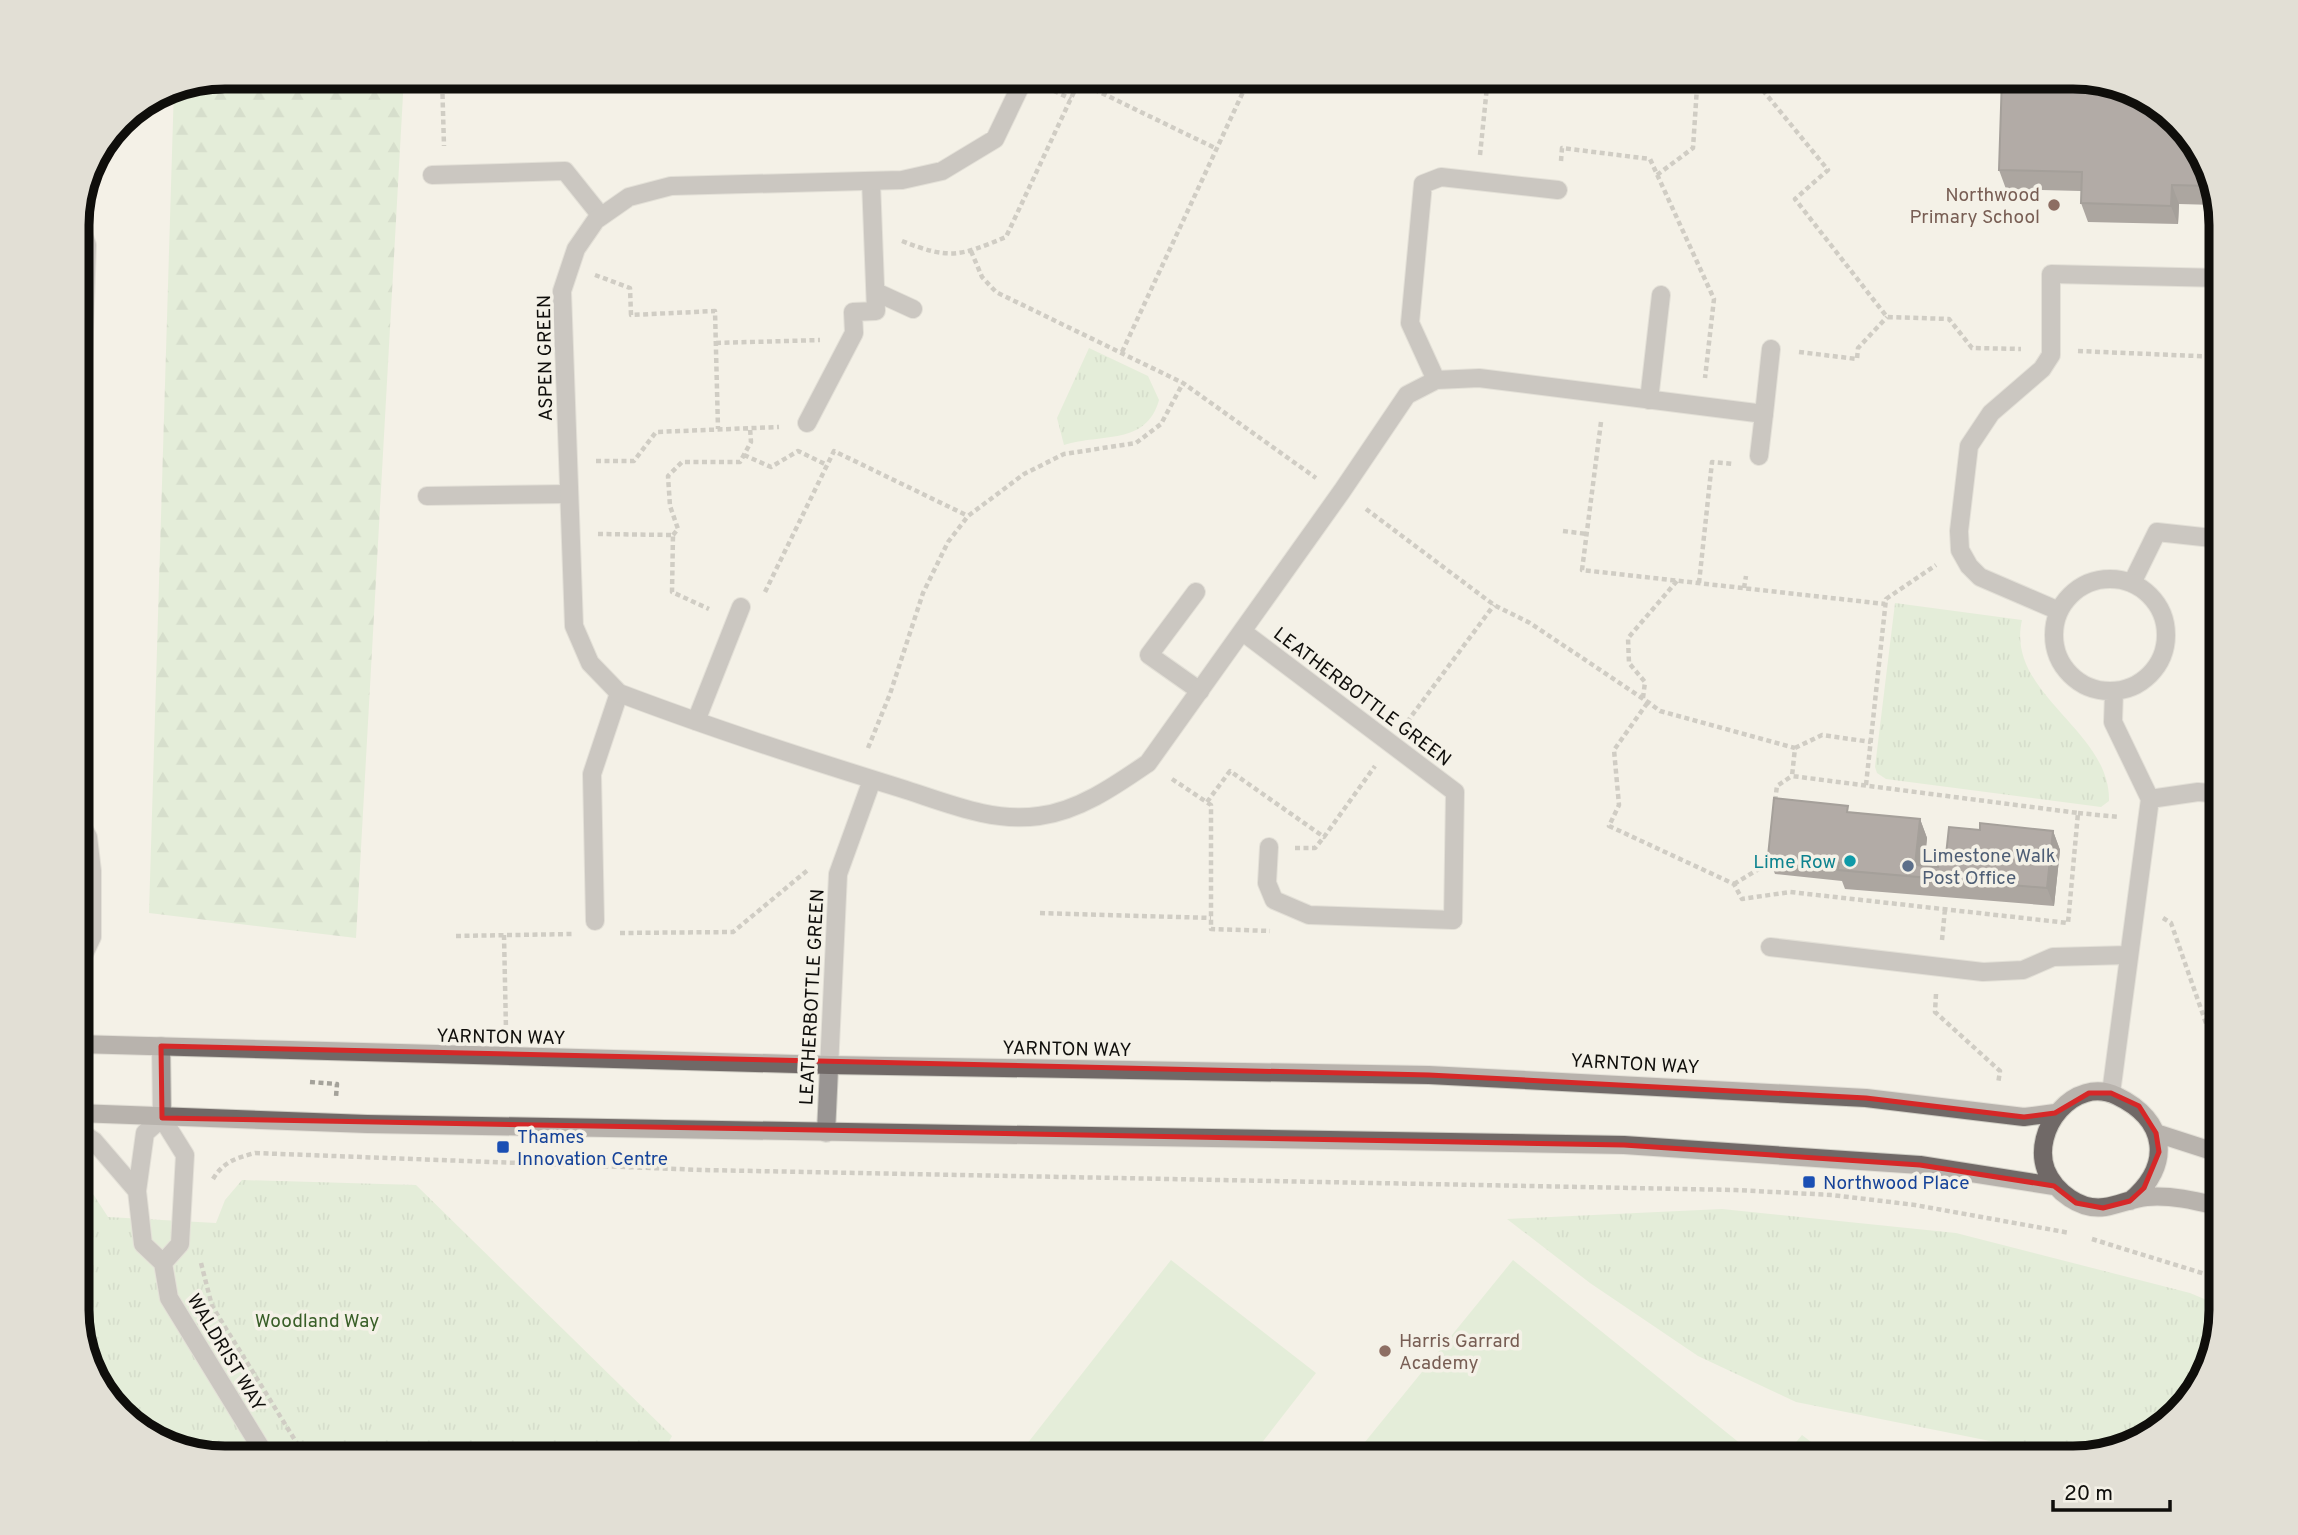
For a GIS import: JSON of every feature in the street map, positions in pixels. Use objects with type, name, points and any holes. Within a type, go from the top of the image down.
[{"type":"street","name":"ASPEN GREEN","points":[[865,777],[618,693],[590,663],[574,626],[562,291],[576,249],[601,216],[629,197],[671,186],[902,180],[942,171],[995,139],[1019,90]]},
{"type":"street","points":[[438,175],[565,172],[601,216]]},
{"type":"street","points":[[1436,380],[1409,323],[1423,184],[1441,177],[1558,190]]},
{"type":"street","points":[[807,423],[854,333],[853,312],[876,311],[871,181]]},
{"type":"street","points":[[2059,611],[1980,577],[1969,566],[1960,550],[1959,531],[1969,446],[1991,413],[2042,369],[2050,343],[2051,274],[2209,278]]},
{"type":"street","points":[[876,292],[913,309]]},
{"type":"street","points":[[1649,400],[1661,295]]},
{"type":"street","points":[[1759,456],[1770,349]]},
{"type":"street","name":"LEATHERBOTTLE GREEN","points":[[826,1133],[838,874],[865,777],[993,816],[1040,816],[1074,806],[1112,788],[1148,763],[1341,493],[1406,395],[1436,380],[1479,378],[1764,414]]},
{"type":"street","points":[[427,496],[568,494]]},
{"type":"street","points":[[2132,583],[2157,532],[2209,537]]},
{"type":"street","points":[[2116,579],[2132,583],[2148,594],[2160,608],[2166,626],[2166,645],[2160,663],[2148,677],[2132,688],[2114,692],[2097,691],[2068,674],[2054,644],[2059,611],[2069,597],[2082,586],[2099,580],[2116,579]]},
{"type":"street","points":[[1196,592],[1149,655],[1200,691]]},
{"type":"street","points":[[696,721],[738,614]]},
{"type":"street","name":"LEATHERBOTTLE GREEN","points":[[1243,632],[1455,792],[1453,920],[1310,915],[1291,909],[1274,900],[1267,883],[1269,847]]},
{"type":"street","points":[[2114,692],[2113,722],[2150,799],[2127,954],[2111,1093],[2139,1106],[2156,1133],[2159,1152],[2155,1171],[2144,1188],[2130,1200]]},
{"type":"street","points":[[588,928],[592,774],[618,693]]},
{"type":"street","points":[[2150,799],[2209,793]]},
{"type":"street","points":[[90,880],[90,941]]},
{"type":"street","points":[[1770,947],[1983,972],[2023,970],[2053,957],[2127,954]]},
{"type":"street","name":"YARNTON WAY","points":[[90,1044],[830,1065],[1429,1075],[1866,1098],[2024,1117],[2055,1113],[2068,1101],[2089,1093],[2111,1093]]},
{"type":"street","points":[[161,1046],[162,1118],[185,1155],[180,1244],[163,1263]]},
{"type":"street","points":[[2055,1113],[2046,1131],[2042,1149],[2046,1168],[2054,1186],[2076,1203],[2103,1208],[2145,1197],[2182,1197],[2209,1204]]},
{"type":"street","points":[[90,1114],[162,1118],[826,1133],[1624,1145],[1920,1165],[2054,1186]]},
{"type":"street","name":"WALDRIST WAY","points":[[162,1118],[145,1133],[137,1191],[143,1244],[163,1263],[169,1297],[260,1446]]},
{"type":"street","points":[[2156,1133],[2209,1150]]},
{"type":"street","points":[[90,1138],[137,1191]]},
{"type":"path","points":[[1122,352],[1244,89]]},
{"type":"path","points":[[1478,180],[1487,89]]},
{"type":"path","points":[[1657,175],[1693,148],[1697,89]]},
{"type":"path","points":[[1762,89],[1828,170],[1796,198],[1887,317]]},
{"type":"path","points":[[438,175],[441,90]]},
{"type":"path","points":[[873,230],[947,256],[971,251],[1006,237],[1076,90]]},
{"type":"path","points":[[1099,90],[1215,148]]},
{"type":"path","points":[[1558,190],[1562,148],[1650,159],[1714,299],[1702,406]]},
{"type":"path","points":[[971,251],[982,277],[996,292],[1183,383],[1341,493],[1494,605],[1530,623],[1660,711],[1795,748],[1822,735],[1871,741]]},
{"type":"path","points":[[571,266],[630,288],[631,314],[715,311],[718,429]]},
{"type":"path","points":[[1770,349],[1857,359],[1858,348],[1887,317],[1949,318],[1972,348],[2050,343],[2209,356]]},
{"type":"path","points":[[716,343],[851,340]]},
{"type":"path","points":[[865,777],[923,593],[948,542],[968,516],[1024,474],[1064,454],[1136,443],[1161,424],[1183,383]]},
{"type":"path","points":[[1604,394],[1582,570],[1885,604]]},
{"type":"path","points":[[567,462],[634,461],[656,432],[781,427],[790,432]]},
{"type":"path","points":[[750,428],[751,442],[740,463],[682,462],[668,476],[670,506],[678,528],[673,535],[672,592],[738,614],[764,593],[834,451],[968,516]]},
{"type":"path","points":[[821,448],[832,454]]},
{"type":"path","points":[[744,455],[771,467],[798,451],[827,465]]},
{"type":"path","points":[[1699,583],[1712,462],[1735,464]]},
{"type":"path","points":[[1563,531],[1587,534]]},
{"type":"path","points":[[569,533],[673,535]]},
{"type":"path","points":[[1866,785],[1886,599],[1960,550]]},
{"type":"path","points":[[1744,588],[1746,576]]},
{"type":"path","points":[[1678,580],[1628,638],[1629,663],[1645,681],[1645,700],[1615,750],[1619,805],[1609,826],[1734,884],[1742,899],[1790,892],[2068,923],[2078,813]]},
{"type":"path","points":[[1207,803],[1230,771],[1324,837],[1494,605]]},
{"type":"path","points":[[1793,776],[1795,748]]},
{"type":"path","points":[[1774,812],[1777,786],[1793,776],[2147,820]]},
{"type":"path","points":[[1734,884],[1767,864],[1770,838]]},
{"type":"path","points":[[608,933],[733,932],[797,877],[848,845]]},
{"type":"path","points":[[2135,901],[2171,923],[2209,1030]]},
{"type":"path","points":[[1941,948],[1945,909]]},
{"type":"path","points":[[1040,913],[1211,918]]},
{"type":"path","points":[[456,936],[588,928]]},
{"type":"path","points":[[504,935],[506,1030]]},
{"type":"path","points":[[1937,987],[1934,1012],[2000,1071],[1998,1084]]},
{"type":"path","points":[[302,1082],[337,1084],[336,1100]]},
{"type":"path","points":[[208,1188],[220,1168],[233,1159],[255,1153],[704,1170],[1194,1177],[1832,1195],[1915,1205],[2081,1235],[2209,1275]]},
{"type":"path","points":[[201,1256],[212,1307],[299,1446]]},
{"type":"highlighted area","points":[[161,1046],[1429,1075],[1866,1098],[2024,1117],[2055,1113],[2089,1093],[2111,1093],[2139,1106],[2156,1133],[2159,1152],[2144,1188],[2130,1201],[2103,1208],[2076,1203],[2054,1186],[1920,1165],[1624,1145],[162,1118]]},
{"type":"green space","points":[[216,90],[403,90],[356,938],[149,913],[174,99]]},
{"type":"green space","points":[[1089,348],[1148,376],[1159,400],[1153,415],[1144,425],[1133,431],[1064,445],[1057,418]]},
{"type":"green space","points":[[1895,603],[2022,620],[2021,646],[2029,670],[2094,753],[2105,776],[2109,801],[2101,807],[1886,779],[1877,773],[1875,767]]},
{"type":"green space","name":"Woodland Way","points":[[242,1180],[416,1185],[672,1436],[667,1446],[225,1446],[207,1445],[173,1435],[157,1428],[135,1412],[117,1393],[107,1378],[94,1345],[90,1328],[90,1189],[108,1217],[216,1223],[225,1200]]},
{"type":"green space","points":[[1722,1209],[1956,1233],[2190,1293],[2209,1301],[2208,1328],[2202,1354],[2186,1385],[2163,1412],[2141,1428],[2091,1445],[2004,1446],[1995,1442],[1796,1402],[1698,1356],[1590,1283],[1507,1219]]},
{"type":"green space","points":[[1171,1260],[1316,1373],[1259,1446],[1025,1446]]},
{"type":"green space","points":[[1513,1260],[1743,1446],[1362,1446]]},
{"type":"green space","points":[[1802,1435],[1816,1446],[1793,1446]]},
{"type":"building","points":[[2002,89],[2073,89],[2117,96],[2163,123],[2186,150],[2203,186],[2172,185],[2171,206],[2081,203],[2082,172],[1999,170]]},
{"type":"building","name":"Lime Row","points":[[1774,798],[1848,806],[1847,812],[1920,819],[1915,865],[1938,867],[1940,854],[1946,855],[1949,827],[1980,830],[1980,823],[2053,831],[2047,888],[1838,870],[1839,863],[1768,856]]},
{"type":"place","name":"Northwood Primary School","points":[[2054,205]]},
{"type":"place","name":"Lime Row","points":[[1850,861]]},
{"type":"place","name":"Limestone Walk Post Office","points":[[1908,866]]},
{"type":"place","name":"Thames Innovation Centre","points":[[503,1147]]},
{"type":"place","name":"Northwood Place","points":[[1809,1182]]},
{"type":"place","name":"Harris Garrard Academy","points":[[1385,1351]]}]
